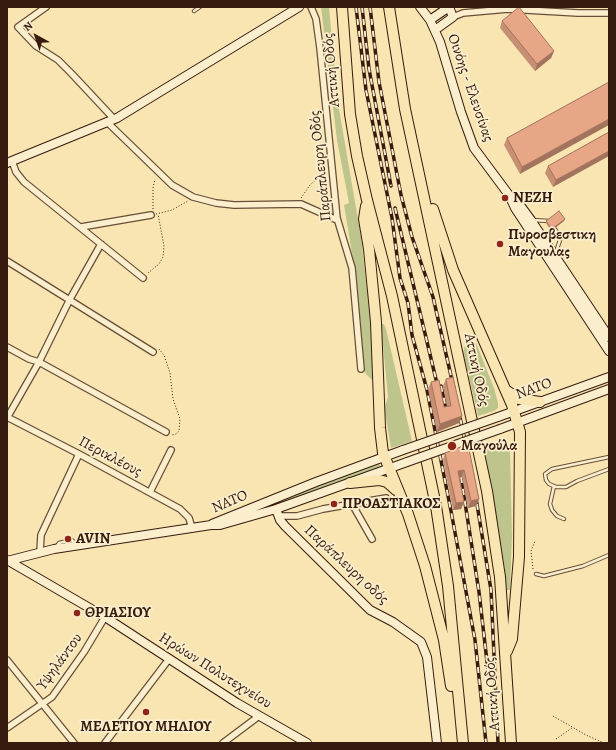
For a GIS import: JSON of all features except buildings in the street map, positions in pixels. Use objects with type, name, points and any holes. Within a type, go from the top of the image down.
[{"type":"highway","name":"Αττική Οδός","points":[[342,7],[350,114],[367,200],[392,296],[436,506],[448,586],[463,743]]},
{"type":"highway","name":"Αττική Οδός","points":[[389,7],[395,52],[412,144],[487,491],[500,577],[511,743]]},
{"type":"highway","points":[[412,144],[427,186],[437,226],[453,270],[504,386],[518,423],[520,437],[519,557],[512,639],[506,654]]},
{"type":"highway","points":[[367,200],[364,219],[369,249],[376,322],[380,428],[384,456],[408,514],[425,566],[444,640],[452,690],[461,722]]},
{"type":"highway","points":[[504,386],[509,393],[519,400],[540,402]]},
{"type":"highway","points":[[350,483],[379,480],[393,486],[398,492]]},
{"type":"main road","points":[[9,162],[111,120],[300,7]]},
{"type":"main road","name":"Οινόης - Ελευσίνας","points":[[420,7],[430,20],[435,30],[474,148],[509,195],[520,205],[531,220],[609,337]]},
{"type":"main road","points":[[430,20],[449,7],[453,17],[435,30]]},
{"type":"main road","name":"Οινόης - Ελευσίνας","points":[[509,195],[515,208],[609,352]]},
{"type":"main road","name":"ΝΑΤΟ","points":[[211,525],[221,519],[384,456],[498,417],[607,377]]},
{"type":"main road","name":"ΝΑΤΟ","points":[[211,525],[220,525],[277,512],[350,483],[609,389]]},
{"type":"main road","name":"Παράπλευρη οδός","points":[[277,512],[280,520],[295,536],[370,610],[393,622],[421,642],[427,657],[437,743]]},
{"type":"main road","points":[[7,560],[54,549],[211,525]]},
{"type":"main road","name":"Ηρώων Πολυτεχνείου","points":[[7,560],[105,617],[259,716],[307,743]]},
{"type":"street","points":[[46,7],[18,27],[36,46],[58,60],[72,74],[111,120],[158,172],[172,185],[193,197],[216,203],[234,205],[298,204],[312,208],[337,220]]},
{"type":"street","name":"Παράπλευρη Οδός","points":[[311,7],[316,19],[320,48],[337,220],[352,268],[361,369]]},
{"type":"street","points":[[453,17],[463,13],[508,9],[578,13],[609,13]]},
{"type":"street","points":[[9,162],[24,182],[143,278]]},
{"type":"street","points":[[81,227],[151,215]]},
{"type":"street","points":[[7,417],[39,362],[70,299],[101,244]]},
{"type":"street","points":[[7,261],[154,352]]},
{"type":"street","points":[[7,347],[29,359],[39,362],[166,432]]},
{"type":"street","name":"Περικλέους","points":[[7,417],[150,492],[185,514],[192,528]]},
{"type":"street","points":[[150,492],[171,450]]},
{"type":"street","points":[[40,552],[41,535],[79,454]]},
{"type":"street","points":[[277,512],[296,516],[386,498]]},
{"type":"street","points":[[352,504],[372,539]]},
{"type":"street","name":"Υψηλάντου","points":[[7,728],[52,697],[84,652],[105,617]]},
{"type":"street","points":[[105,743],[169,659]]},
{"type":"street","points":[[7,660],[44,703],[74,743]]},
{"type":"street","points":[[223,743],[259,716]]},
{"type":"lane","points":[[194,10],[200,7]]},
{"type":"lane","points":[[531,220],[549,221],[561,237],[555,254]]},
{"type":"lane","points":[[609,458],[552,469],[546,474],[546,480],[549,484],[554,486],[566,487],[582,479],[609,469]]},
{"type":"lane","points":[[554,486],[550,504],[552,510],[557,516],[564,519]]},
{"type":"lane","points":[[536,574],[544,576],[582,566],[609,555]]},
{"type":"path","points":[[298,204],[310,185],[332,168]]},
{"type":"path","points":[[151,215],[153,209],[153,188],[158,172]]},
{"type":"path","points":[[151,215],[172,210],[193,197]]},
{"type":"path","points":[[143,278],[159,264],[163,257],[164,246],[158,213]]},
{"type":"path","points":[[154,352],[158,348],[164,355],[170,373],[173,399],[180,419],[180,426],[176,434],[166,432]]},
{"type":"path","points":[[535,541],[531,551],[532,569],[536,574]]},
{"type":"path","points":[[553,716],[604,743]]},
{"type":"path","points":[[556,739],[572,727]]},
{"type":"green space","points":[[321,7],[329,7],[337,97],[361,237],[372,333],[372,380],[363,368],[357,284],[344,205],[349,203],[337,140]]},
{"type":"green space","points":[[381,324],[384,324],[386,329],[412,441],[391,448],[385,413],[385,406],[388,397]]},
{"type":"green space","points":[[476,343],[494,388],[498,403],[498,408],[494,411],[478,416],[463,352],[465,346]]},
{"type":"green space","points":[[505,440],[510,449],[512,536],[510,590],[506,590],[505,570],[484,449]]},
{"type":"green space","points":[[379,463],[380,467],[270,508],[269,504]]},
{"type":"railway","points":[[356,7],[366,90],[392,218],[400,278],[408,303],[412,335],[427,390],[475,640],[486,743]]},
{"type":"railway","points":[[362,7],[369,69],[391,186]]},
{"type":"railway","points":[[370,7],[379,82],[401,195],[412,237],[433,297],[454,389]]},
{"type":"railway","points":[[395,208],[439,392]]},
{"type":"railway","points":[[441,386],[447,413]]},
{"type":"railway","points":[[458,408],[468,455]]},
{"type":"railway","points":[[461,477],[479,592],[489,679]]},
{"type":"railway","points":[[475,492],[491,590],[498,743]]},
{"type":"place","name":"ΝΕΖΗ","points":[[505,198]]},
{"type":"place","name":"Πυροσβεστικη Μαγουλας","points":[[500,244]]},
{"type":"place","name":"Μαγούλα","points":[[452,446]]},
{"type":"place","name":"ΠΡΟΑΣΤΙΑΚΟΣ","points":[[334,504]]},
{"type":"place","name":"AVIN","points":[[68,539]]},
{"type":"place","name":"ΘΡΙΑΣΙΟΥ","points":[[77,613]]},
{"type":"place","name":"ΜΕΛΕΤΙΟΥ ΜΗΛΙΟΥ","points":[[146,712]]}]
